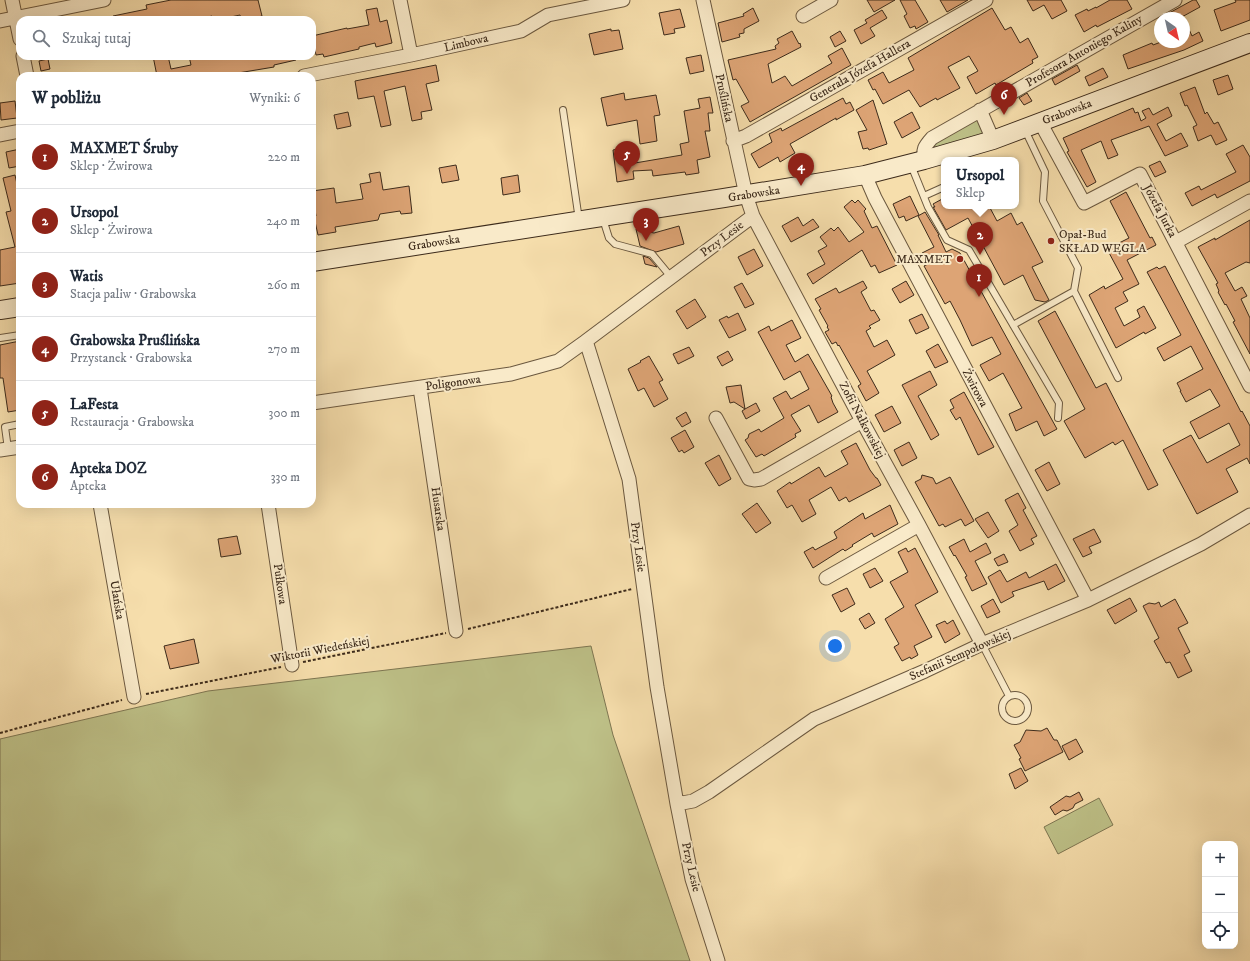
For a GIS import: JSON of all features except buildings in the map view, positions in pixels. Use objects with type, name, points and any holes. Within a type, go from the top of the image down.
[{"type":"street","points":[[0,21],[16,18],[12,0]]},
{"type":"street","points":[[26,16],[104,0]]},
{"type":"street","points":[[400,0],[411,55]]},
{"type":"street","name":"Limbowa","points":[[316,74],[521,31],[548,15],[623,0]]},
{"type":"street","name":"Pruślińska","points":[[703,0],[746,195]]},
{"type":"street","points":[[803,16],[831,0]]},
{"type":"street","name":"Generała Józefa Hallera","points":[[733,141],[746,136],[986,0]]},
{"type":"street","name":"Profesora Antoniego Kaliny","points":[[917,162],[926,144],[932,138],[1175,0]]},
{"type":"street","name":"Grabowska","points":[[316,261],[746,195],[865,175],[967,151],[1250,43]]},
{"type":"street","points":[[24,60],[26,72]]},
{"type":"street","points":[[980,110],[993,140]]},
{"type":"street","name":"Józefa Jurka","points":[[1032,125],[1084,203],[1140,174],[1250,386]]},
{"type":"street","points":[[0,135],[16,132]]},
{"type":"street","name":"Żwirowa","points":[[865,175],[875,198],[1088,600]]},
{"type":"street","name":"Zofii Nałkowskiej","points":[[746,195],[753,216],[982,644]]},
{"type":"street","points":[[1176,242],[1250,201]]},
{"type":"street","name":"Przy Lesie","points":[[718,961],[692,879],[678,804],[657,687],[629,479],[586,341],[753,216]]},
{"type":"street","points":[[0,310],[16,308]]},
{"type":"street","name":"Poligonowa","points":[[316,402],[420,388],[518,372],[558,361],[586,341]]},
{"type":"street","name":"Husarska","points":[[420,388],[456,631]]},
{"type":"street","points":[[716,418],[749,479],[754,480],[761,479],[862,421]]},
{"type":"street","name":"Ułańska","points":[[101,508],[134,697]]},
{"type":"street","name":"Pułkowa","points":[[269,508],[292,665]]},
{"type":"street","name":"Stefanii Sempołowskiej","points":[[678,804],[693,801],[709,792],[814,719],[925,671],[982,644],[1088,600],[1200,544],[1250,515]]},
{"type":"street","points":[[826,578],[919,525]]},
{"type":"lane","points":[[563,110],[579,221]]},
{"type":"lane","points":[[1032,125],[1045,172],[1043,201],[1078,268],[1074,291],[1118,378]]},
{"type":"lane","points":[[917,162],[924,196],[928,207],[947,240],[969,250],[1059,403],[1058,418]]},
{"type":"lane","points":[[924,196],[941,188]]},
{"type":"lane","points":[[603,217],[609,238],[615,244],[652,254],[671,278]]},
{"type":"lane","points":[[1013,325],[1074,291]]},
{"type":"lane","points":[[0,338],[16,336]]},
{"type":"lane","points":[[9,449],[5,427],[16,425]]},
{"type":"lane","points":[[982,644],[1009,696]]},
{"type":"lane","points":[[1018,695],[1022,697],[1027,704],[1025,715],[1018,720],[1007,718],[1002,711],[1003,702],[1009,696],[1018,695]]},
{"type":"path","name":"Wiktorii Wiedeńskiej","points":[[0,733],[134,697],[456,631],[643,586]]},
{"type":"green space","points":[[976,120],[979,122],[984,133],[981,137],[935,149],[934,143]]},
{"type":"green space","points":[[591,646],[613,735],[690,961],[0,961],[0,739],[208,691]]},
{"type":"green space","points":[[1099,798],[1113,825],[1058,854],[1044,827]]},
{"type":"place","name":"Apteka DOZ","points":[[1004,115]]},
{"type":"place","name":"LaFesta","points":[[627,174]]},
{"type":"place","name":"Grabowska Pruślińska","points":[[801,186]]},
{"type":"place","name":"Watis","points":[[646,241]]},
{"type":"place","name":"Opał-Bud SKŁAD WĘGLA","points":[[1051,241]]},
{"type":"place","name":"Ursopol","points":[[980,255]]},
{"type":"place","name":"MAXMET","points":[[960,259]]},
{"type":"place","name":"MAXMET Śruby","points":[[979,297]]}]
